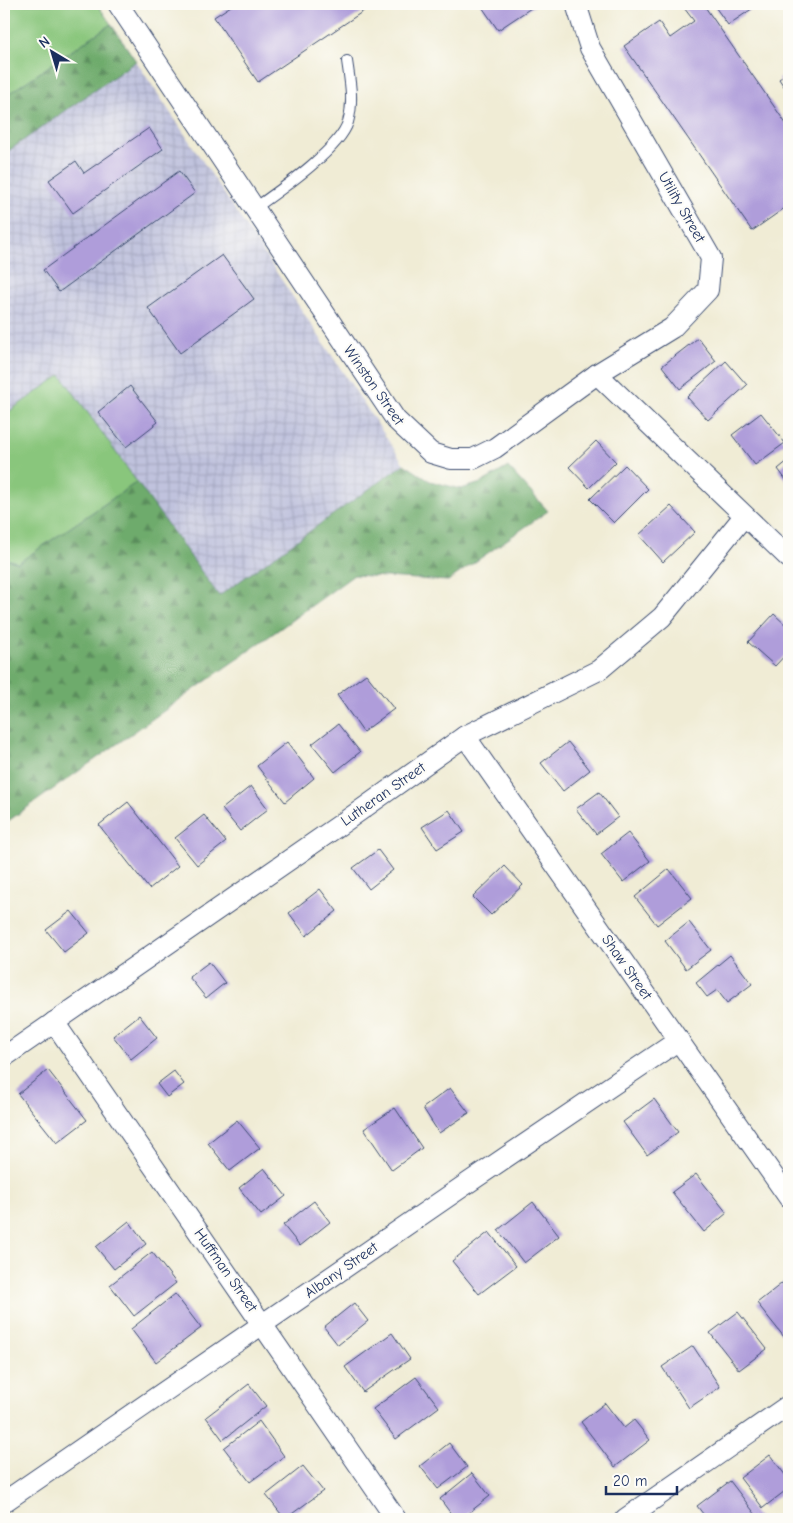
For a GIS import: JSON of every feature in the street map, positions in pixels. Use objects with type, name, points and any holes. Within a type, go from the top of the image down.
[{"type":"street","name":"Winston Street","points":[[118,4],[396,420],[431,453],[451,459],[473,459],[495,448],[597,374]]},
{"type":"street","name":"Utility Street","points":[[576,4],[590,48],[710,258],[708,290],[672,328],[597,374]]},
{"type":"street","points":[[597,374],[789,558]]},
{"type":"street","name":"Lutheran Street","points":[[4,1057],[465,736],[600,670],[662,617],[744,516]]},
{"type":"street","name":"Shaw Street","points":[[465,736],[789,1198]]},
{"type":"street","name":"Huffman Street","points":[[54,1022],[396,1519]]},
{"type":"street","name":"Albany Street","points":[[4,1502],[458,1189],[679,1040]]},
{"type":"street","points":[[625,1519],[789,1405]]},
{"type":"lane","points":[[255,208],[330,150],[348,124],[352,98],[347,61]]},
{"type":"shaded area","points":[[136,61],[404,464],[219,596],[61,376],[4,415],[4,154]]},
{"type":"green space","points":[[4,4],[97,4],[111,24],[4,97]]},
{"type":"green space","points":[[111,24],[136,61],[4,154],[4,97]]},
{"type":"green space","points":[[61,375],[137,482],[18,563],[4,558],[4,415]]},
{"type":"green space","points":[[404,464],[430,481],[461,489],[481,483],[508,467],[548,511],[448,581],[354,575],[4,824],[4,558],[18,563],[137,482],[219,596]]},
{"type":"building","points":[[234,4],[374,4],[258,82],[214,17]]},
{"type":"building","points":[[480,4],[537,4],[498,30]]},
{"type":"building","points":[[681,4],[703,4],[789,128],[789,205],[752,231],[624,46],[659,22],[670,38],[694,21]]},
{"type":"building","points":[[713,4],[759,4],[728,25]]},
{"type":"building","points":[[789,72],[789,94],[779,79]]},
{"type":"building","points":[[149,128],[163,149],[73,213],[49,180],[76,161],[84,173]]},
{"type":"building","points":[[179,171],[195,193],[59,292],[43,270]]},
{"type":"building","points":[[222,255],[254,299],[180,353],[148,308]]},
{"type":"building","points":[[698,338],[716,361],[680,389],[662,366]]},
{"type":"building","points":[[726,361],[747,385],[708,420],[687,397]]},
{"type":"building","points":[[130,386],[158,422],[126,447],[98,412]]},
{"type":"building","points":[[761,413],[785,443],[755,465],[732,435]]},
{"type":"building","points":[[596,441],[616,462],[589,488],[569,467]]},
{"type":"building","points":[[789,460],[789,484],[778,469]]},
{"type":"building","points":[[625,465],[648,489],[614,523],[590,499]]},
{"type":"building","points":[[671,506],[695,532],[663,562],[639,535]]},
{"type":"building","points":[[774,614],[789,628],[789,651],[775,666],[748,642]]},
{"type":"building","points":[[366,674],[394,709],[363,732],[337,695]]},
{"type":"building","points":[[338,724],[360,752],[335,772],[312,744]]},
{"type":"building","points":[[287,742],[314,778],[285,802],[257,766]]},
{"type":"building","points":[[568,742],[590,770],[563,791],[541,763]]},
{"type":"building","points":[[251,786],[268,809],[240,831],[222,809]]},
{"type":"building","points":[[599,792],[618,817],[596,834],[576,809]]},
{"type":"building","points":[[128,802],[178,866],[149,889],[99,825]]},
{"type":"building","points":[[449,810],[464,832],[437,849],[422,827]]},
{"type":"building","points":[[204,815],[226,842],[197,865],[175,838]]},
{"type":"building","points":[[628,833],[650,861],[623,882],[601,854]]},
{"type":"building","points":[[378,850],[393,870],[369,889],[353,868]]},
{"type":"building","points":[[505,866],[523,885],[491,915],[473,897]]},
{"type":"building","points":[[669,869],[692,898],[657,925],[635,897]]},
{"type":"building","points":[[320,889],[337,911],[306,936],[289,913]]},
{"type":"building","points":[[71,911],[89,933],[64,952],[46,930]]},
{"type":"building","points":[[689,922],[711,950],[686,969],[665,941]]},
{"type":"building","points":[[730,955],[752,984],[727,1003],[717,990],[707,997],[696,983]]},
{"type":"building","points":[[209,962],[225,983],[206,998],[189,977]]},
{"type":"building","points":[[139,1015],[157,1038],[131,1059],[113,1036]]},
{"type":"building","points":[[48,1070],[87,1120],[57,1143],[18,1094]]},
{"type":"building","points":[[174,1071],[184,1084],[167,1097],[157,1084]]},
{"type":"building","points":[[450,1088],[469,1113],[439,1133],[423,1108]]},
{"type":"building","points":[[654,1099],[678,1132],[647,1155],[623,1122]]},
{"type":"building","points":[[395,1108],[422,1148],[392,1170],[364,1129]]},
{"type":"building","points":[[237,1120],[260,1148],[230,1171],[208,1143]]},
{"type":"building","points":[[264,1168],[286,1196],[261,1215],[239,1188]]},
{"type":"building","points":[[696,1174],[727,1213],[704,1232],[672,1192]]},
{"type":"building","points":[[314,1201],[330,1222],[300,1246],[283,1225]]},
{"type":"building","points":[[533,1202],[559,1236],[524,1263],[498,1230]]},
{"type":"building","points":[[129,1221],[146,1244],[114,1269],[96,1247]]},
{"type":"building","points":[[489,1232],[516,1266],[479,1294],[452,1261]]},
{"type":"building","points":[[152,1252],[176,1283],[134,1316],[110,1285]]},
{"type":"building","points":[[786,1280],[789,1284],[788,1342],[757,1303]]},
{"type":"building","points":[[175,1294],[201,1328],[156,1362],[131,1329]]},
{"type":"building","points":[[354,1303],[368,1321],[338,1345],[324,1327]]},
{"type":"building","points":[[738,1312],[767,1349],[739,1370],[710,1333]]},
{"type":"building","points":[[392,1333],[410,1359],[363,1392],[345,1367]]},
{"type":"building","points":[[693,1346],[720,1387],[689,1408],[662,1367]]},
{"type":"building","points":[[416,1377],[439,1407],[396,1439],[373,1409]]},
{"type":"building","points":[[249,1384],[266,1406],[223,1440],[206,1417]]},
{"type":"building","points":[[605,1403],[624,1428],[634,1420],[650,1440],[615,1467],[581,1422]]},
{"type":"building","points":[[259,1421],[284,1456],[250,1482],[224,1448]]},
{"type":"building","points":[[449,1443],[467,1467],[438,1489],[420,1466]]},
{"type":"building","points":[[770,1455],[789,1480],[789,1488],[763,1508],[740,1478]]},
{"type":"building","points":[[303,1466],[323,1491],[285,1519],[266,1495]]},
{"type":"building","points":[[472,1473],[490,1496],[461,1519],[455,1519],[440,1499]]},
{"type":"building","points":[[730,1481],[759,1519],[707,1519],[697,1506]]},
{"type":"building","points":[[336,1514],[340,1519],[329,1519]]}]
